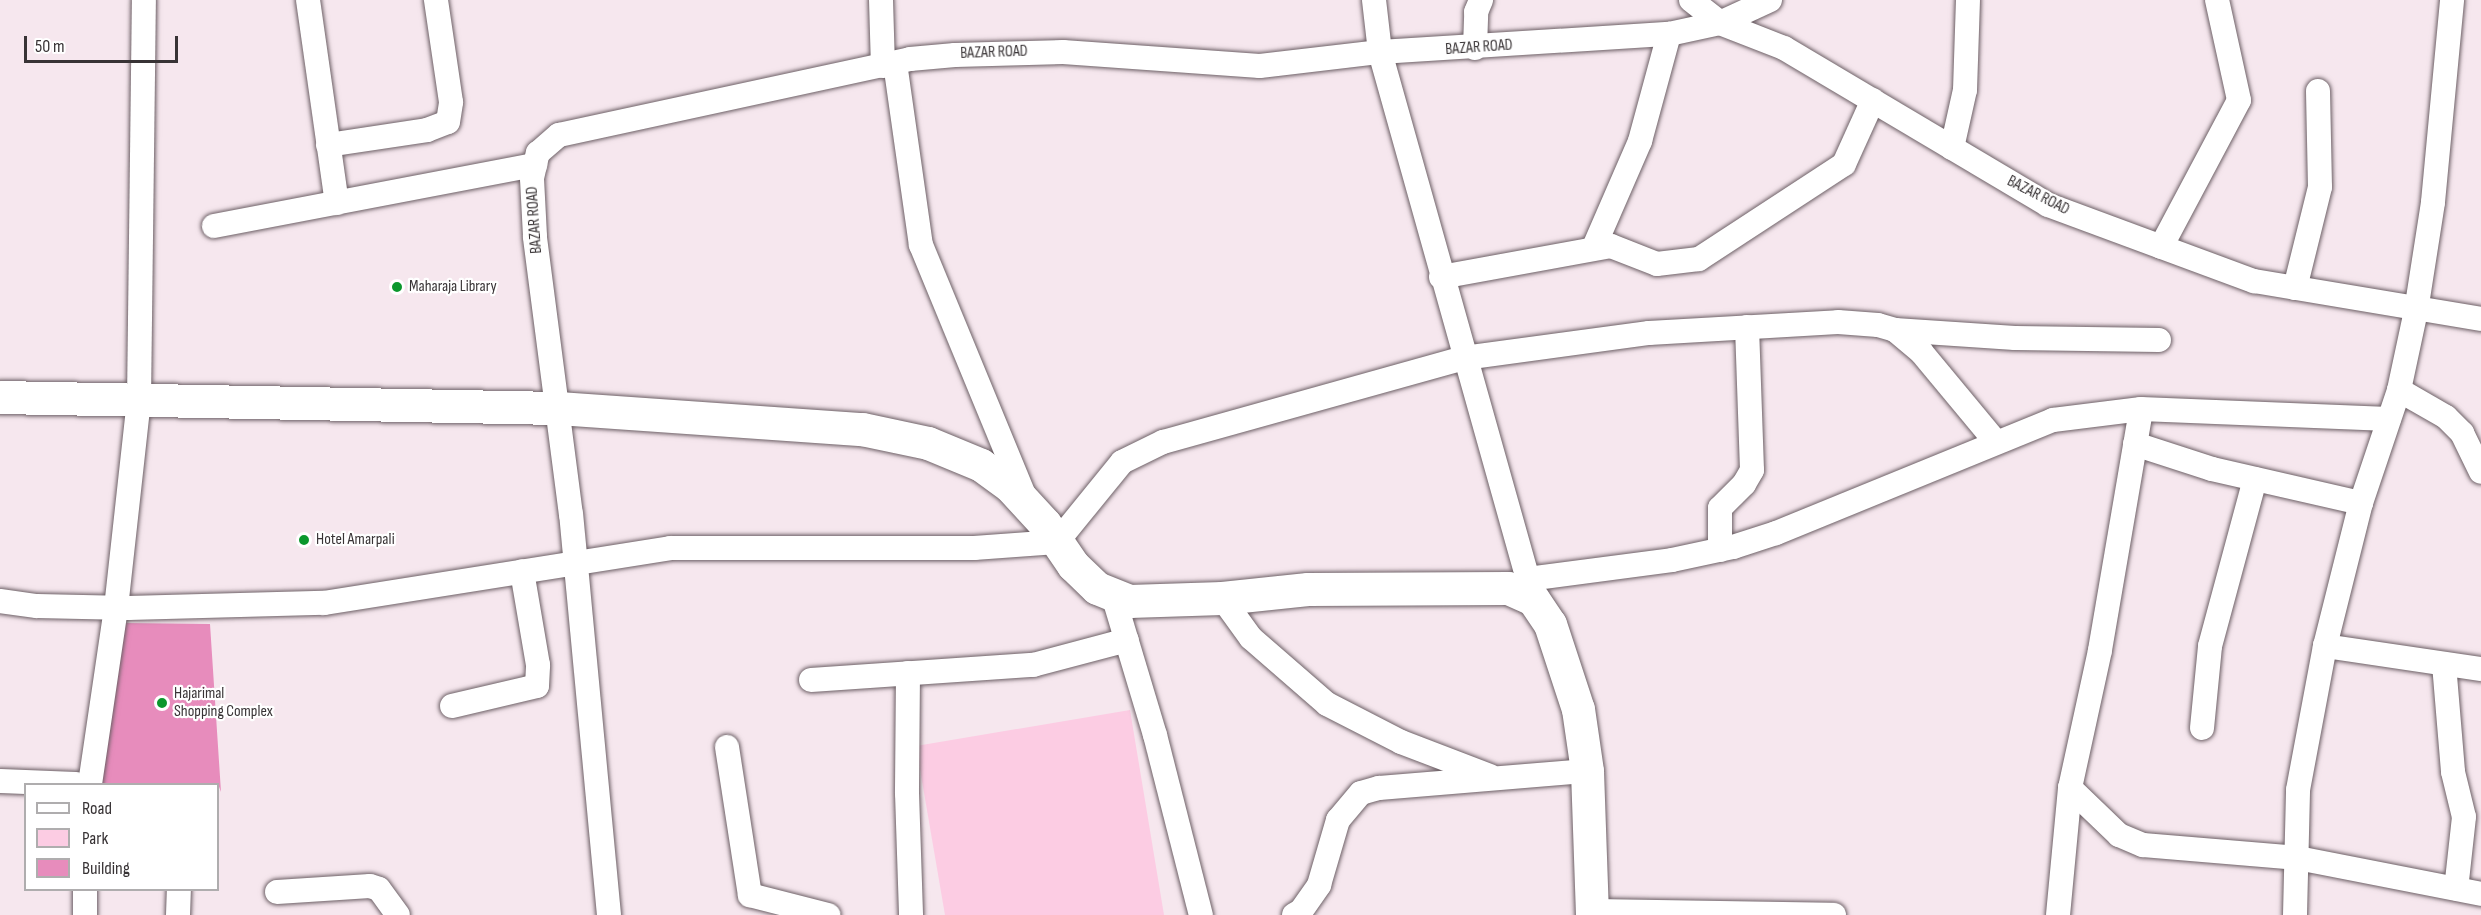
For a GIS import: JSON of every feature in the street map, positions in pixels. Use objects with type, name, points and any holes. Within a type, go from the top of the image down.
[{"type":"highway","points":[[0,397],[558,408],[862,429],[928,443],[981,465],[1028,505],[1073,565],[1097,588],[1129,601],[1222,598],[1308,589],[1479,585],[1531,589],[1550,624],[1566,662],[1578,709],[1587,771],[1591,913]]},
{"type":"street","points":[[90,783],[116,608],[139,401],[144,0]]},
{"type":"street","points":[[308,0],[337,203]]},
{"type":"street","points":[[328,145],[427,130],[448,122],[451,102],[436,0]]},
{"type":"street","points":[[881,0],[889,65],[921,245],[1028,505]]},
{"type":"street","points":[[1374,0],[1380,52],[1441,277],[1531,589],[1672,561],[1720,550],[1776,533],[1995,441],[2053,420],[2141,410],[2390,419]]},
{"type":"street","points":[[1476,48],[1476,12],[1481,0]]},
{"type":"street","points":[[1691,0],[1720,23]]},
{"type":"street","points":[[1952,148],[1965,90],[1968,0]]},
{"type":"street","points":[[2161,247],[2240,100],[2217,0]]},
{"type":"street","points":[[2295,915],[2298,790],[2325,646],[2361,502],[2399,390],[2416,310],[2433,202],[2452,0]]},
{"type":"street","name":"BAZAR ROAD","points":[[609,915],[575,561],[558,408],[535,236],[532,178],[535,165],[538,153],[559,135],[889,65],[955,55],[1063,52],[1260,66],[1380,52],[1476,48],[1669,34],[1720,23],[1758,2]]},
{"type":"street","name":"BAZAR ROAD","points":[[1720,23],[1784,48],[2049,205],[2254,281],[2416,310],[2481,319]]},
{"type":"street","points":[[1594,247],[1640,141],[1669,34]]},
{"type":"street","points":[[2295,288],[2320,187],[2319,91]]},
{"type":"street","points":[[1441,277],[1594,247],[1630,251],[1657,264],[1699,259],[1726,244],[1844,164],[1873,100]]},
{"type":"street","points":[[214,226],[535,165]]},
{"type":"street","points":[[0,601],[116,608],[324,603],[575,561],[670,548],[974,548],[1057,542],[1122,462],[1140,451],[1254,415],[1464,358],[1649,333],[1838,322],[1894,330],[2015,338],[2159,340]]},
{"type":"street","points":[[1720,550],[1720,508],[1744,484],[1752,471],[1747,327]]},
{"type":"street","points":[[1894,330],[1922,353],[1995,441]]},
{"type":"street","points":[[2399,390],[2445,417],[2462,433],[2481,472]]},
{"type":"street","points":[[2058,915],[2070,788],[2100,650],[2141,410]]},
{"type":"street","points":[[2135,444],[2212,470],[2361,502]]},
{"type":"street","points":[[2202,728],[2210,646],[2255,479]]},
{"type":"street","points":[[452,706],[537,686],[538,665],[522,571]]},
{"type":"street","points":[[1113,595],[1201,915]]},
{"type":"street","points":[[1222,598],[1265,651],[1348,717],[1495,778]]},
{"type":"street","points":[[811,680],[1033,665],[1127,640]]},
{"type":"street","points":[[2325,646],[2481,669]]},
{"type":"street","points":[[2444,664],[2453,772],[2464,817],[2456,889]]},
{"type":"street","points":[[909,674],[907,793],[911,915]]},
{"type":"street","points":[[727,747],[750,896],[828,915]]},
{"type":"street","points":[[1294,915],[1301,911],[1319,885],[1338,820],[1361,793],[1380,788],[1587,771]]},
{"type":"street","points":[[0,781],[51,783]]},
{"type":"street","points":[[2070,788],[2119,835],[2143,845],[2298,858],[2481,894]]},
{"type":"street","points":[[277,892],[369,886],[379,889],[398,915]]},
{"type":"street","points":[[85,891],[85,915]]},
{"type":"street","points":[[178,915],[179,891]]},
{"type":"street","points":[[1591,913],[1834,915]]},
{"type":"green space","points":[[1130,710],[1164,915],[945,915],[916,746]]},
{"type":"building","name":"Hajarimal Shopping Complex","points":[[124,623],[210,624],[221,792],[219,783],[96,783]]},
{"type":"place","name":"Maharaja Library","points":[[397,287]]},
{"type":"place","name":"Hotel Amarpali","points":[[304,540]]},
{"type":"place","name":"Hajarimal Shopping Complex","points":[[162,703]]}]
